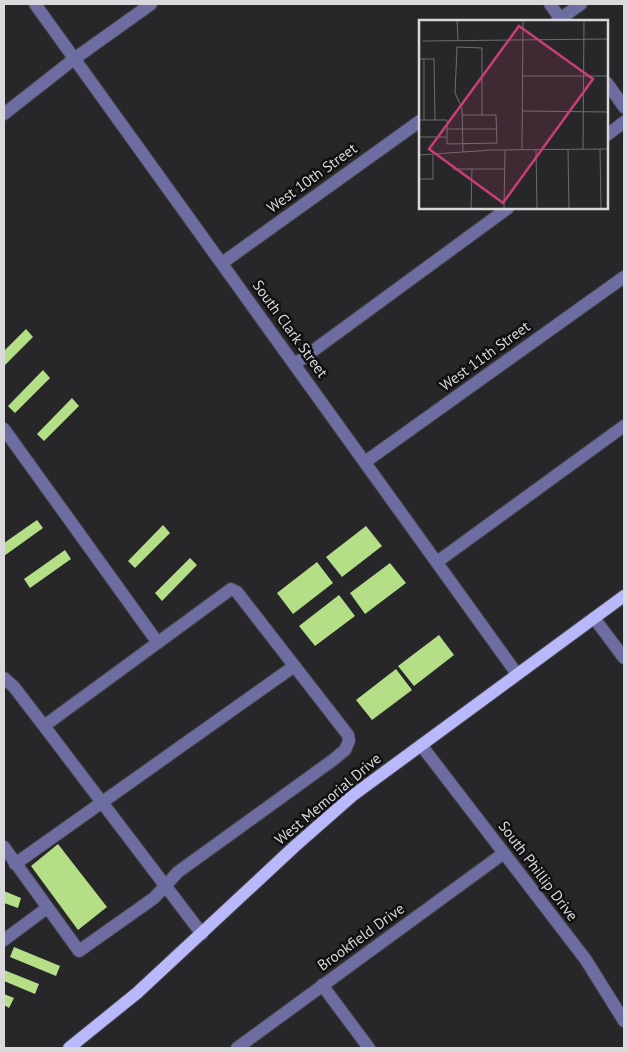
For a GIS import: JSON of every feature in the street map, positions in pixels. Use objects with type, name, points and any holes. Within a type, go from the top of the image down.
[{"type":"main road","name":"West Memorial Drive","points":[[69,1048],[137,993],[294,847],[352,796],[624,596]]},
{"type":"street","name":"South Clark Street","points":[[35,4],[517,674]]},
{"type":"street","points":[[4,114],[74,59],[150,4]]},
{"type":"street","points":[[550,4],[560,20],[581,4]]},
{"type":"street","points":[[608,84],[624,107]]},
{"type":"street","name":"West 10th Street","points":[[222,263],[419,121]]},
{"type":"street","points":[[608,134],[624,122]]},
{"type":"street","points":[[295,364],[507,209]]},
{"type":"street","name":"West 11th Street","points":[[365,462],[624,277]]},
{"type":"street","points":[[437,562],[624,426]]},
{"type":"street","points":[[4,428],[158,643]]},
{"type":"street","points":[[4,847],[79,951],[154,898],[178,872],[345,750],[349,741],[348,736],[293,667],[238,592],[230,589],[44,726]]},
{"type":"street","points":[[594,618],[624,658]]},
{"type":"street","points":[[15,864],[293,667]]},
{"type":"street","points":[[4,678],[14,687],[202,934]]},
{"type":"street","name":"South Phillip Drive","points":[[421,744],[586,960],[624,1022]]},
{"type":"street","name":"Brookfield Drive","points":[[237,1048],[504,853]]},
{"type":"street","points":[[4,940],[47,908]]},
{"type":"street","points":[[322,986],[369,1048]]},
{"type":"building","points":[[26,329],[33,337],[4,366],[4,351]]},
{"type":"building","points":[[43,370],[50,378],[15,413],[8,406]]},
{"type":"building","points":[[72,398],[79,406],[44,441],[37,434]]},
{"type":"building","points":[[37,520],[43,528],[4,556],[4,543]]},
{"type":"building","points":[[163,525],[170,533],[135,568],[128,561]]},
{"type":"building","points":[[366,526],[382,546],[342,577],[326,557]]},
{"type":"building","points":[[65,550],[71,559],[30,588],[24,579]]},
{"type":"building","points":[[190,558],[197,565],[162,601],[155,593]]},
{"type":"building","points":[[317,562],[333,583],[293,614],[277,593]]},
{"type":"building","points":[[390,563],[406,583],[365,614],[350,593]]},
{"type":"building","points":[[339,595],[355,616],[315,646],[299,626]]},
{"type":"building","points":[[439,635],[454,655],[414,686],[398,666]]},
{"type":"building","points":[[396,669],[412,690],[372,720],[356,700]]},
{"type":"building","points":[[58,844],[107,907],[78,930],[31,866]]},
{"type":"building","points":[[4,891],[21,898],[18,908],[4,903]]},
{"type":"building","points":[[14,947],[60,966],[56,976],[10,957]]},
{"type":"building","points":[[4,970],[39,984],[35,994],[4,981]]},
{"type":"building","points":[[4,994],[14,998],[9,1008],[4,1005]]}]
